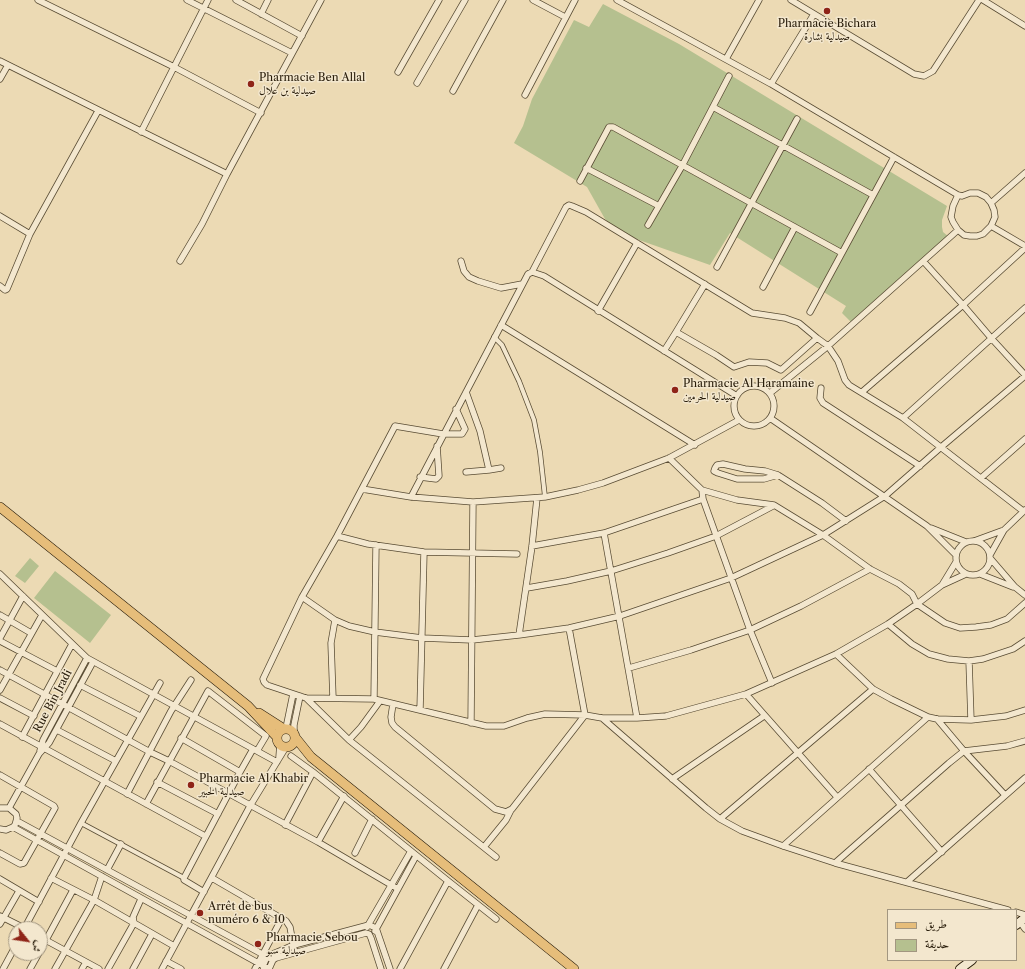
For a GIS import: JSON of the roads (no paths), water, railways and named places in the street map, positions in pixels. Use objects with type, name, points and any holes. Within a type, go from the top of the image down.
[{"type":"main road","points":[[0,507],[252,709],[290,732],[311,758],[574,969]]},
{"type":"main road","points":[[252,709],[284,746],[311,758]]},
{"type":"main road","points":[[284,746],[278,733],[290,732]]},
{"type":"main road","points":[[284,746],[293,743],[290,732]]},
{"type":"main road","points":[[960,969],[971,961]]},
{"type":"street","points":[[38,0],[174,67],[261,113]]},
{"type":"street","points":[[187,0],[292,53]]},
{"type":"street","points":[[141,132],[208,0]]},
{"type":"street","points":[[236,0],[302,36]]},
{"type":"street","points":[[261,14],[268,0]]},
{"type":"street","points":[[180,261],[202,224],[227,174],[321,0]]},
{"type":"street","points":[[398,72],[439,0]]},
{"type":"street","points":[[417,83],[465,0]]},
{"type":"street","points":[[453,91],[503,0]]},
{"type":"street","points":[[533,0],[565,17]]},
{"type":"street","points":[[525,95],[575,0]]},
{"type":"street","points":[[618,0],[771,84],[958,195],[962,196],[970,193],[986,197],[991,203],[995,218],[991,226],[983,234],[970,236],[964,235],[958,230],[951,217],[953,206],[958,195]]},
{"type":"street","points":[[726,59],[759,0]]},
{"type":"street","points":[[791,0],[914,74],[924,76],[933,70],[979,0]]},
{"type":"street","points":[[983,0],[1025,26]]},
{"type":"street","points":[[771,84],[814,14]]},
{"type":"street","points":[[0,61],[227,174]]},
{"type":"street","points":[[0,79],[8,65]]},
{"type":"street","points":[[648,225],[682,166],[729,76]]},
{"type":"street","points":[[713,107],[873,195]]},
{"type":"street","points":[[0,286],[5,290],[7,289],[30,234],[98,110]]},
{"type":"street","points":[[717,267],[797,119]]},
{"type":"street","points":[[580,181],[609,127],[613,127],[842,253]]},
{"type":"street","points":[[810,312],[894,158]]},
{"type":"street","points":[[586,168],[659,206]]},
{"type":"street","points":[[991,203],[1025,173]]},
{"type":"street","points":[[411,497],[436,446],[522,284],[528,274],[532,272],[558,221],[566,207],[569,205],[586,212],[752,313],[785,318],[799,323],[828,346],[838,361],[848,385],[862,392],[903,418],[940,448],[1024,510],[1004,530],[990,556],[987,567],[980,574]]},
{"type":"street","points":[[0,216],[30,234]]},
{"type":"street","points":[[862,392],[963,305],[1025,247],[991,226]]},
{"type":"street","points":[[763,287],[795,227]]},
{"type":"street","points":[[770,393],[828,346],[924,262],[958,230]]},
{"type":"street","points":[[598,310],[637,243]]},
{"type":"street","points":[[461,261],[464,271],[469,277],[478,281],[501,288],[522,284]]},
{"type":"street","points":[[302,597],[335,620],[349,626],[375,632],[422,638],[472,640],[519,635],[569,628],[620,616],[731,578],[823,535],[885,496],[1025,376],[924,262]]},
{"type":"street","points":[[532,272],[544,276],[736,396]]},
{"type":"street","points":[[664,350],[705,284]]},
{"type":"street","points":[[903,418],[1025,308]]},
{"type":"street","points":[[501,325],[695,445]]},
{"type":"street","points":[[676,332],[734,367],[749,362],[767,363],[781,370],[789,377]]},
{"type":"street","points":[[494,337],[502,345],[534,420],[540,452],[545,497]]},
{"type":"street","points":[[781,370],[817,338]]},
{"type":"street","points":[[755,386],[762,387],[770,393],[774,402],[774,408],[770,418],[764,424],[751,426],[744,424],[735,415],[734,408],[736,396],[741,390],[755,386]]},
{"type":"street","points":[[821,388],[820,398],[823,403],[920,466]]},
{"type":"street","points":[[466,392],[480,431],[489,470]]},
{"type":"street","points":[[456,409],[465,429],[464,433],[443,434],[395,426],[302,597],[263,679],[267,685],[306,698],[377,700],[486,726],[504,726],[536,715],[545,714],[585,715],[602,718],[666,716],[746,694],[836,654],[888,624],[942,585],[966,574]]},
{"type":"street","points":[[770,418],[927,526],[956,555]]},
{"type":"street","points":[[362,489],[411,497],[474,502],[545,497],[603,483],[669,458],[739,420]]},
{"type":"street","points":[[981,478],[1025,439]]},
{"type":"street","points":[[420,478],[436,479],[439,476],[436,446]]},
{"type":"street","points":[[669,458],[702,490],[737,500],[774,505],[823,535],[870,569],[898,584],[912,594],[917,604],[946,623],[960,628],[976,628],[1007,619],[1025,603]]},
{"type":"street","points":[[778,475],[764,479],[737,479],[718,474],[714,471],[717,465],[723,464],[745,469],[765,471],[778,475],[846,521]]},
{"type":"street","points":[[466,472],[501,468]]},
{"type":"street","points":[[702,490],[703,499],[731,578],[750,630],[772,683]]},
{"type":"street","points":[[519,635],[527,588],[537,498]]},
{"type":"street","points":[[532,546],[604,533],[703,499]]},
{"type":"street","points":[[471,723],[472,554],[474,502]]},
{"type":"street","points":[[527,588],[611,571],[668,553],[716,536],[774,505]]},
{"type":"street","points":[[927,526],[966,542],[1004,530]]},
{"type":"street","points":[[604,533],[637,718]]},
{"type":"street","points":[[336,536],[368,544],[424,552],[517,554]]},
{"type":"street","points":[[973,541],[983,544],[990,556],[1015,588]]},
{"type":"street","points":[[942,585],[956,562],[956,555],[961,546],[966,542]]},
{"type":"street","points":[[349,740],[361,727],[377,700],[375,632],[376,545]]},
{"type":"street","points":[[420,710],[424,552]]},
{"type":"street","points":[[956,562],[961,570],[966,574],[980,574],[1015,588],[1025,595]]},
{"type":"street","points":[[629,668],[691,650],[750,630],[801,606],[870,569]]},
{"type":"street","points":[[0,574],[87,658],[255,750],[278,760]]},
{"type":"street","points":[[23,596],[0,640],[57,672]]},
{"type":"street","points":[[0,615],[31,633]]},
{"type":"street","points":[[0,690],[42,615]]},
{"type":"street","points":[[333,698],[331,644],[335,620]]},
{"type":"street","points":[[888,624],[912,644],[929,654],[948,659],[970,661],[983,660],[1013,649],[1025,641]]},
{"type":"street","points":[[484,847],[585,715],[569,628]]},
{"type":"street","points":[[22,737],[72,644]]},
{"type":"street","points":[[836,654],[873,689],[928,717],[937,719],[971,720],[1006,716],[1025,710]]},
{"type":"street","name":"Rue Bin Jradi","points":[[43,748],[43,740],[87,658]]},
{"type":"street","points":[[970,661],[971,720]]},
{"type":"street","name":"Rue Bin Jradi","points":[[9,808],[39,754],[49,743],[57,730],[93,662]]},
{"type":"street","points":[[0,670],[318,842],[398,889]]},
{"type":"street","points":[[127,794],[175,706],[191,680]]},
{"type":"street","points":[[29,921],[80,823],[160,683]]},
{"type":"street","points":[[80,685],[140,716]]},
{"type":"street","points":[[720,819],[873,689]]},
{"type":"street","points":[[146,804],[206,693],[210,692],[266,736],[240,772],[184,878]]},
{"type":"street","points":[[746,694],[837,797]]},
{"type":"street","points":[[290,732],[296,695]]},
{"type":"street","points":[[290,732],[294,720],[296,695]]},
{"type":"street","points":[[0,698],[34,716]]},
{"type":"street","points":[[306,698],[349,740],[496,857]]},
{"type":"street","points":[[393,704],[391,717],[395,728],[495,809],[506,812],[512,809]]},
{"type":"street","points":[[672,779],[764,716]]},
{"type":"street","points":[[783,846],[928,717]]},
{"type":"street","points":[[602,718],[720,819],[742,831],[835,863],[1004,909]]},
{"type":"street","points":[[937,719],[964,752],[1004,795]]},
{"type":"street","points":[[0,724],[205,836]]},
{"type":"street","points":[[57,730],[116,761]]},
{"type":"street","points":[[181,738],[240,772]]},
{"type":"street","points":[[835,863],[964,752],[1007,746],[1025,741]]},
{"type":"street","points":[[162,969],[250,806],[278,760],[284,746],[313,772],[496,919]]},
{"type":"street","points":[[868,769],[942,852]]},
{"type":"street","points":[[286,825],[313,772]]},
{"type":"street","points":[[0,775],[54,807],[54,811],[27,861],[22,864],[0,853]]},
{"type":"street","points":[[907,882],[1025,778]]},
{"type":"street","points":[[157,782],[218,814]]},
{"type":"street","points":[[318,842],[344,796]]},
{"type":"street","points":[[0,808],[9,808],[16,814],[17,821],[13,827],[6,830],[0,829]]},
{"type":"street","points":[[355,852],[372,819]]},
{"type":"street","points":[[17,821],[273,960]]},
{"type":"street","points":[[80,823],[184,878],[185,881],[204,892]]},
{"type":"street","points":[[13,827],[265,967]]},
{"type":"street","points":[[107,870],[121,844]]},
{"type":"street","points":[[362,935],[411,851]]},
{"type":"street","points":[[371,938],[416,856]]},
{"type":"street","points":[[55,969],[94,900],[102,876]]},
{"type":"street","points":[[51,878],[94,900],[174,946]]},
{"type":"street","points":[[212,878],[282,918],[288,923],[295,953]]},
{"type":"street","points":[[0,879],[39,902]]},
{"type":"street","points":[[400,969],[448,881]]},
{"type":"street","points":[[48,936],[73,890]]},
{"type":"street","points":[[0,924],[2,917],[19,891]]},
{"type":"street","points":[[108,969],[134,923],[133,917],[141,899]]},
{"type":"street","points":[[444,969],[478,905]]},
{"type":"street","points":[[265,967],[265,956],[282,918]]},
{"type":"street","points":[[265,956],[294,945],[371,925],[376,928],[390,969]]},
{"type":"street","points":[[133,969],[152,934]]},
{"type":"street","points":[[255,969],[265,967],[276,958],[367,934],[371,938],[381,969]]},
{"type":"street","points":[[48,941],[99,969]]},
{"type":"street","points":[[3,969],[8,960]]},
{"type":"street","points":[[166,961],[181,969]]},
{"type":"street","points":[[82,969],[86,962]]},
{"type":"place","name":"Pharmacie Bichara صيدلية بشارة","points":[[827,11]]},
{"type":"place","name":"Pharmacie Ben Allal صيدلية بن علال","points":[[251,84]]},
{"type":"place","name":"Pharmacie Al Haramaine صيدلية الحرمين","points":[[675,390]]},
{"type":"place","name":"Pharmacie Al Khabir صيدلية الخبير","points":[[191,785]]},
{"type":"place","name":"Arrêt de bus numéro 6 & 10","points":[[200,913]]},
{"type":"place","name":"Pharmacie Sebou صيدلية سبو","points":[[258,944]]}]
